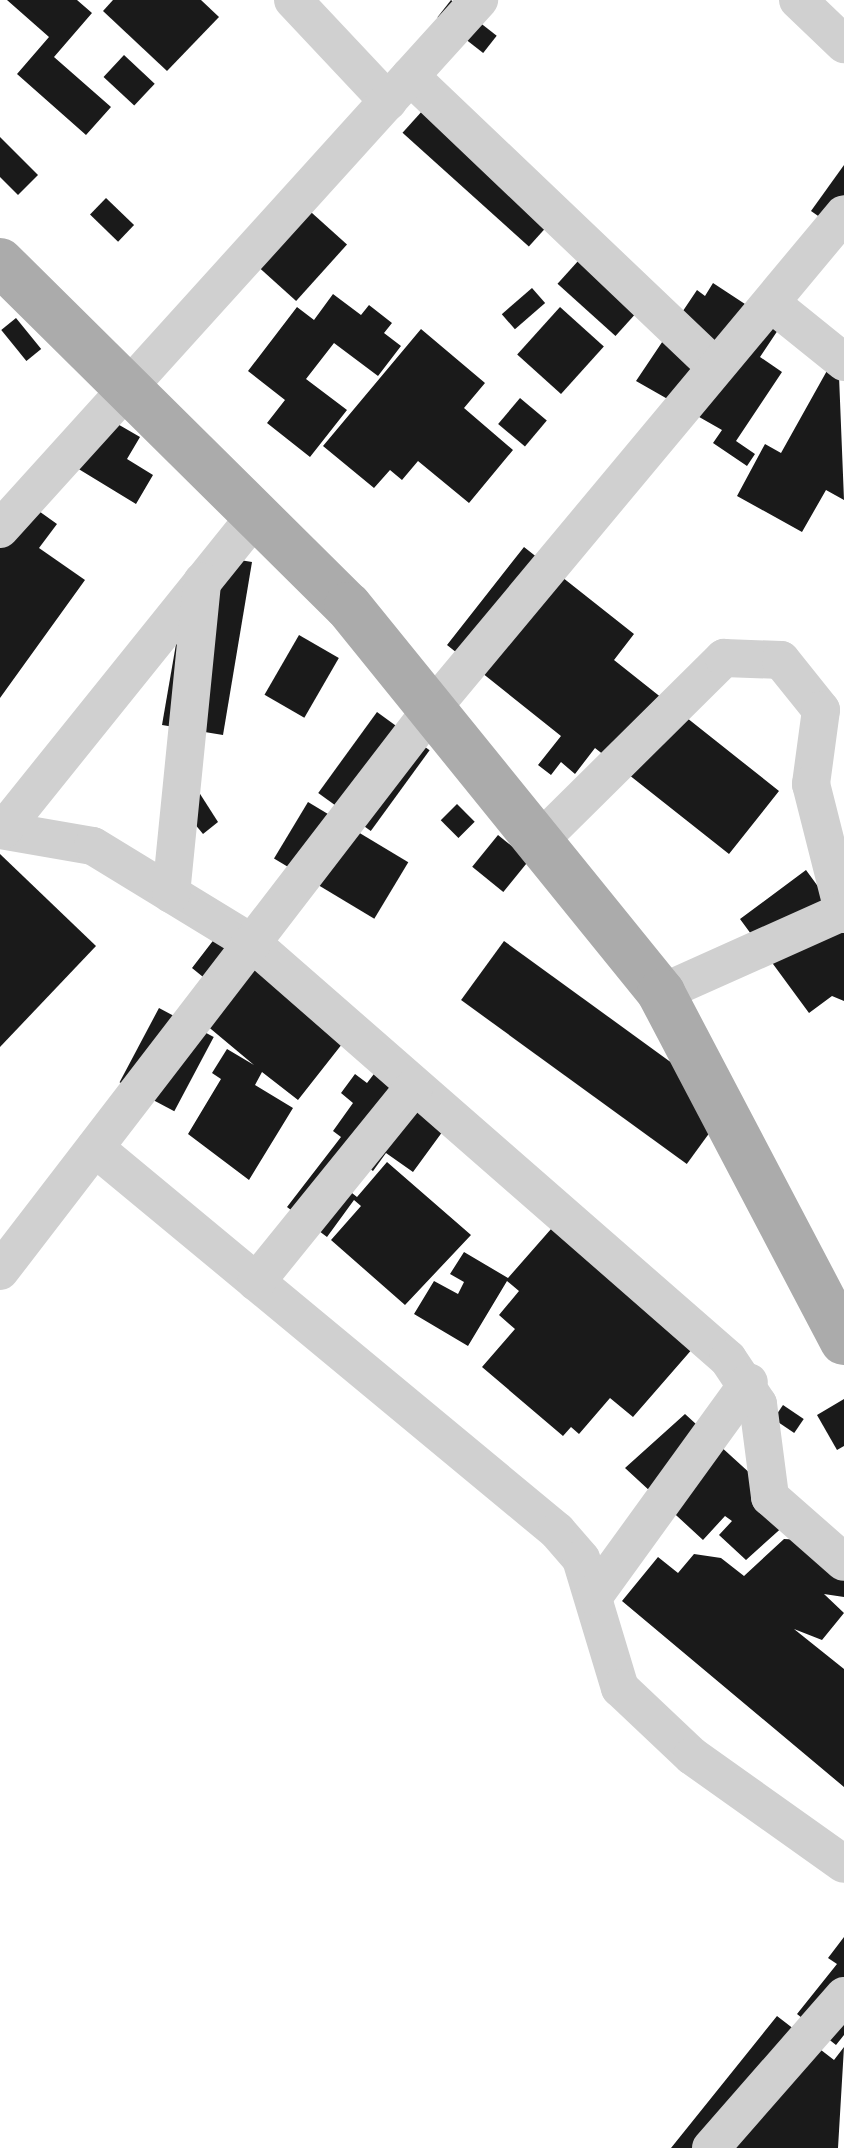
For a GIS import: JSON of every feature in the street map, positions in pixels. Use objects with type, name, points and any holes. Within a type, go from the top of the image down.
[{"type":"main road","points":[[0,262],[256,515],[434,706],[661,992],[844,1341]]},
{"type":"street","points":[[293,0],[716,367]]},
{"type":"street","points":[[0,529],[480,0]]},
{"type":"street","points":[[798,0],[844,44]]},
{"type":"street","points":[[0,1271],[434,706],[844,214]]},
{"type":"street","points":[[770,302],[844,362]]},
{"type":"street","points":[[256,515],[1,830],[93,846],[252,943],[748,1382],[770,1497],[844,1562]]},
{"type":"street","points":[[171,894],[202,582]]},
{"type":"street","points":[[540,840],[724,658],[780,660],[820,710],[811,784],[844,912],[661,992]]},
{"type":"street","points":[[256,1282],[415,1086]]},
{"type":"street","points":[[94,1148],[557,1531],[594,1596],[620,1688],[692,1756],[844,1864]]},
{"type":"street","points":[[594,1596],[748,1382]]},
{"type":"street","points":[[711,2148],[844,1996]]},
{"type":"building","points":[[7,0],[77,0],[92,13],[54,57],[111,107],[86,135],[17,74],[49,37]]},
{"type":"building","points":[[113,0],[201,0],[219,17],[167,71],[103,11]]},
{"type":"building","points":[[451,0],[497,36],[483,53],[437,17]]},
{"type":"building","points":[[124,55],[155,84],[134,106],[104,77]]},
{"type":"building","points":[[442,89],[568,203],[529,247],[403,133]]},
{"type":"building","points":[[0,137],[38,175],[18,195],[0,177]]},
{"type":"building","points":[[844,165],[844,234],[811,211]]},
{"type":"building","points":[[292,195],[347,245],[296,301],[241,251]]},
{"type":"building","points":[[106,198],[134,225],[118,242],[90,215]]},
{"type":"building","points":[[597,240],[655,292],[615,336],[558,284]]},
{"type":"building","points":[[713,283],[780,327],[760,357],[782,372],[736,441],[755,454],[747,466],[713,443],[722,430],[636,381],[697,290],[705,296]]},
{"type":"building","points":[[532,288],[545,303],[515,329],[502,314]]},
{"type":"building","points":[[333,294],[361,315],[369,305],[392,323],[384,333],[401,346],[378,376],[334,343],[306,379],[347,410],[310,457],[267,423],[285,400],[248,371],[297,307],[314,320]]},
{"type":"building","points":[[560,307],[604,346],[561,394],[517,355]]},
{"type":"building","points":[[16,318],[41,349],[26,361],[1,330]]},
{"type":"building","points":[[421,329],[485,383],[464,408],[513,450],[469,503],[418,461],[402,480],[390,470],[374,488],[323,446]]},
{"type":"building","points":[[838,351],[844,500],[826,490],[802,532],[737,496],[765,444],[781,453]]},
{"type":"building","points":[[520,398],[547,420],[525,447],[498,424]]},
{"type":"building","points":[[102,415],[140,437],[127,459],[153,475],[136,504],[72,465]]},
{"type":"building","points":[[22,499],[57,524],[39,548],[85,580],[0,698],[0,529]]},
{"type":"building","points":[[524,547],[634,634],[614,660],[779,791],[729,854],[595,748],[575,774],[561,762],[551,775],[538,765],[561,736],[447,645]]},
{"type":"building","points":[[209,555],[252,562],[223,735],[162,725],[189,569]]},
{"type":"building","points":[[299,635],[339,658],[304,718],[264,695]]},
{"type":"building","points":[[377,712],[430,750],[371,831],[318,793]]},
{"type":"building","points":[[195,786],[218,822],[203,834],[176,801]]},
{"type":"building","points":[[308,802],[408,862],[374,919],[274,859]]},
{"type":"building","points":[[457,804],[475,822],[458,838],[441,820]]},
{"type":"building","points":[[498,835],[529,860],[503,892],[472,867]]},
{"type":"building","points":[[0,854],[96,946],[0,1047]]},
{"type":"building","points":[[806,870],[844,922],[844,1001],[832,996],[809,1013],[740,919]]},
{"type":"building","points":[[222,929],[357,1025],[298,1100],[262,1072],[255,1085],[293,1108],[249,1180],[188,1134],[221,1079],[212,1073],[227,1049],[254,1065],[187,1009],[208,981],[192,968]]},
{"type":"building","points":[[504,941],[730,1105],[687,1164],[461,1000]]},
{"type":"building","points":[[159,1008],[214,1037],[174,1111],[120,1082]]},
{"type":"building","points":[[387,1057],[459,1109],[413,1172],[386,1153],[373,1171],[359,1161],[342,1185],[357,1197],[387,1162],[471,1235],[405,1305],[331,1240],[361,1206],[354,1200],[327,1237],[287,1207],[341,1137],[333,1131],[353,1103],[341,1093],[355,1074],[367,1083]]},
{"type":"building","points":[[573,1204],[714,1324],[633,1417],[610,1398],[579,1434],[571,1427],[563,1436],[482,1367],[515,1329],[499,1315],[519,1291],[507,1281],[468,1346],[414,1314],[434,1281],[458,1294],[464,1282],[450,1274],[464,1252],[508,1278]]},
{"type":"building","points":[[844,1399],[844,1446],[837,1450],[817,1415]]},
{"type":"building","points":[[783,1405],[804,1419],[794,1433],[773,1419]]},
{"type":"building","points":[[685,1414],[796,1515],[746,1560],[719,1535],[732,1521],[725,1516],[703,1540],[625,1468]]},
{"type":"building","points":[[784,1539],[844,1542],[844,1597],[824,1594],[844,1613],[822,1640],[794,1629],[844,1669],[844,1787],[622,1601],[658,1557],[678,1573],[694,1554],[721,1558],[744,1576]]},
{"type":"building","points":[[844,1937],[844,2035],[836,2045],[797,2014],[837,1964],[828,1958]]},
{"type":"building","points":[[777,2016],[834,2060],[844,2047],[838,2148],[671,2148]]}]
